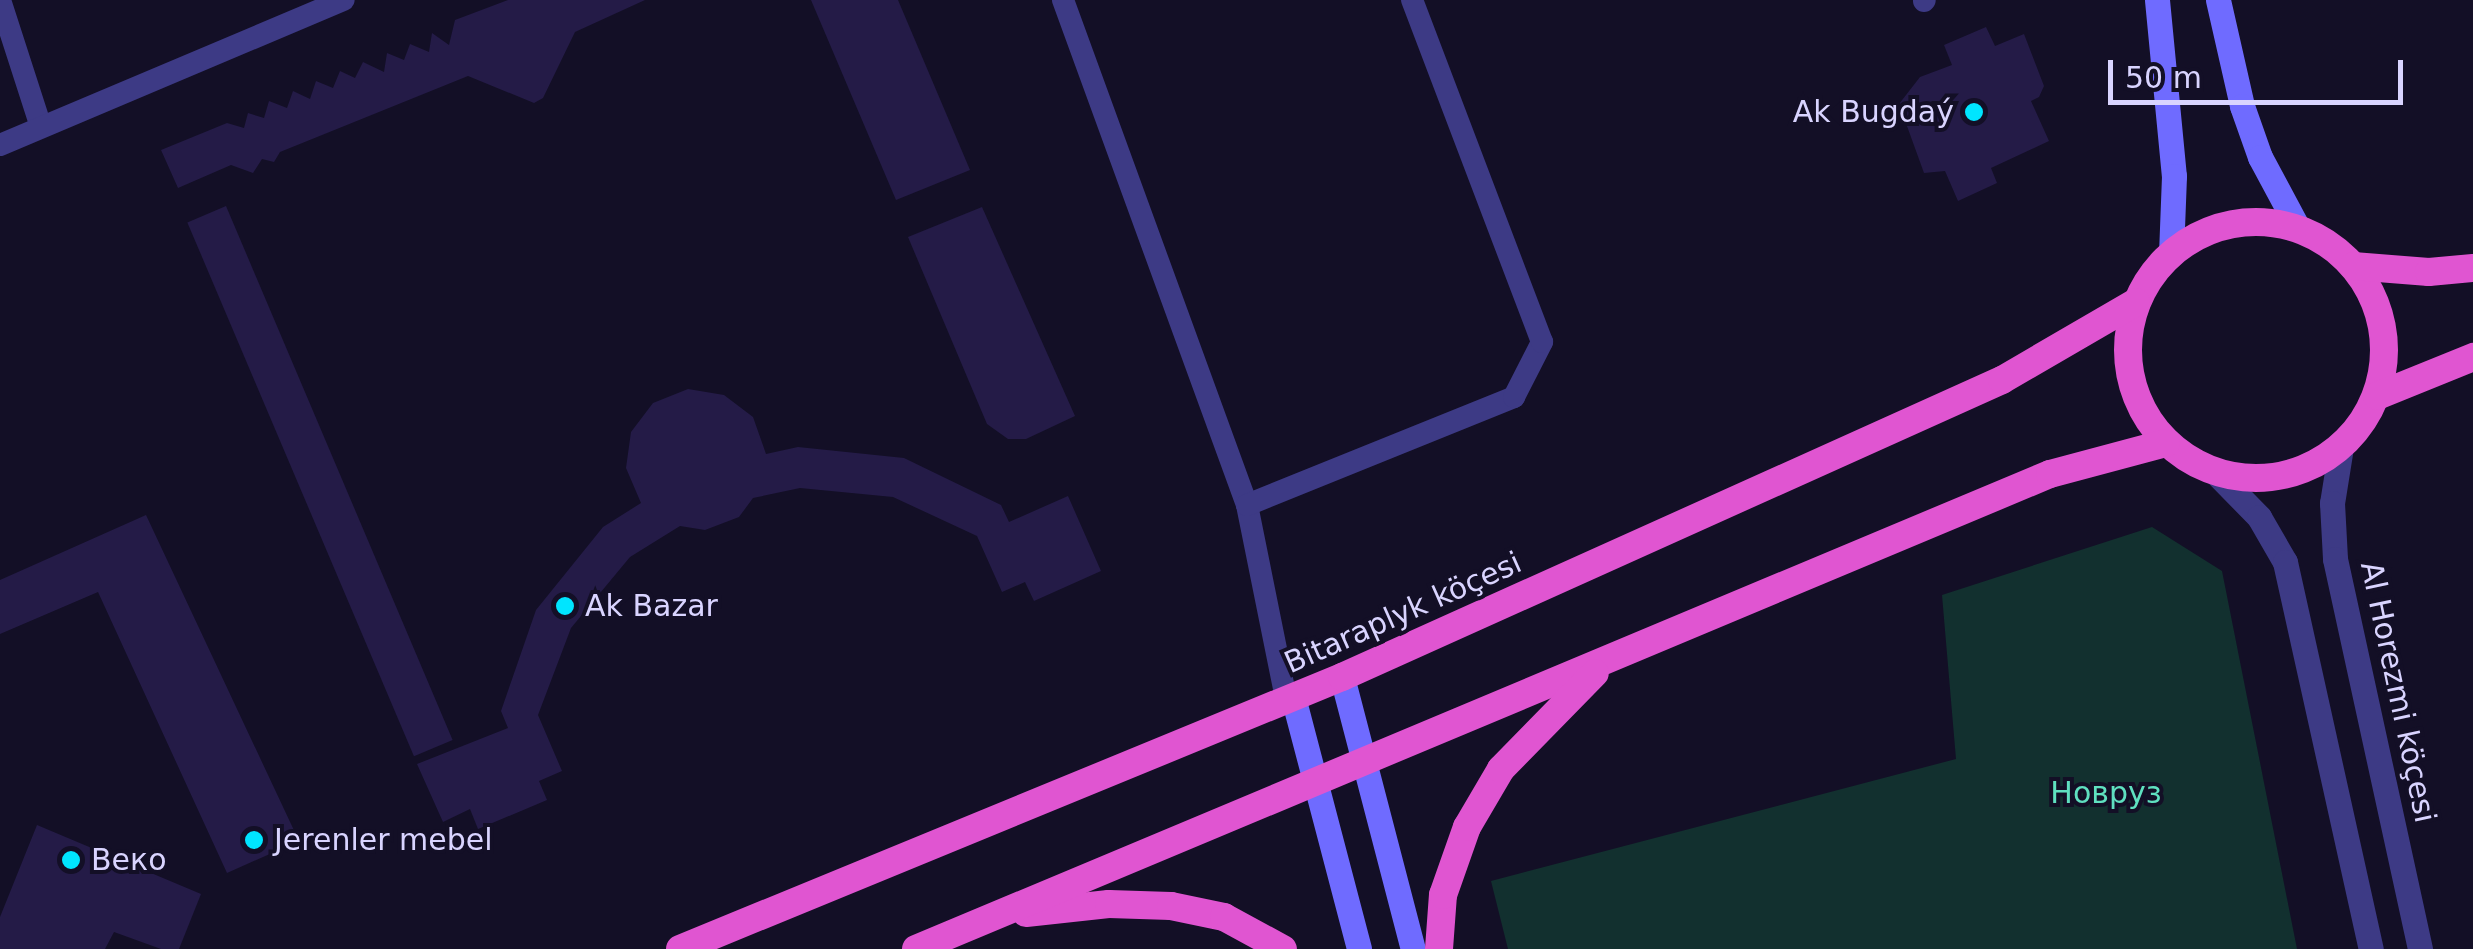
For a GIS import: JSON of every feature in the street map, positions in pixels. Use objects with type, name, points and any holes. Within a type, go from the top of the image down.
[{"type":"highway","points":[[2265,222],[2298,228],[2328,244],[2353,266],[2372,294],[2382,328],[2384,362],[2377,396],[2362,424],[2341,447],[2303,470],[2259,479],[2214,472],[2166,443],[2147,420],[2131,377],[2128,332],[2136,302],[2150,276],[2171,252],[2199,234],[2230,224],[2265,222]]},
{"type":"highway","points":[[2353,266],[2430,272],[2473,268]]},
{"type":"highway","name":"Bitaraplyk köçesi","points":[[680,949],[1342,677],[2002,380],[2136,302]]},
{"type":"highway","points":[[2377,396],[2473,357]]},
{"type":"highway","points":[[916,949],[2050,474],[2166,443]]},
{"type":"highway","points":[[1439,949],[1443,895],[1467,827],[1501,769],[1610,660]]},
{"type":"highway","points":[[995,916],[1109,904],[1171,906],[1224,917],[1283,949]]},
{"type":"main road","points":[[2157,0],[2174,176],[2171,252]]},
{"type":"main road","points":[[2218,0],[2242,106],[2260,157],[2298,228]]},
{"type":"main road","points":[[1342,677],[1412,949]]},
{"type":"main road","points":[[1289,698],[1359,949]]},
{"type":"street","name":"Al Horezmi köçesi","points":[[2341,447],[2332,503],[2335,560],[2420,949]]},
{"type":"street","points":[[2214,472],[2259,517],[2284,562],[2371,949]]},
{"type":"lane","points":[[0,0],[41,127]]},
{"type":"lane","points":[[0,145],[344,0]]},
{"type":"lane","points":[[1063,0],[1076,47],[1247,506],[1289,698]]},
{"type":"lane","points":[[1247,506],[1514,397],[1542,342],[1412,0]]},
{"type":"green space","name":"Новруз","points":[[2152,527],[2222,571],[2297,949],[1508,949],[1491,881],[1956,759],[1942,595]]},
{"type":"building","points":[[508,0],[645,0],[575,32],[543,98],[534,103],[468,76],[280,152],[274,162],[262,159],[253,173],[231,165],[178,188],[161,150],[227,123],[244,128],[248,113],[264,118],[269,101],[287,108],[293,91],[310,99],[316,81],[333,88],[340,71],[355,78],[363,62],[384,72],[387,53],[404,60],[410,44],[429,52],[432,33],[449,45],[455,20]]},
{"type":"building","points":[[811,0],[898,0],[970,170],[896,200]]},
{"type":"building","points":[[1986,27],[1995,46],[2024,34],[2044,86],[2039,97],[2031,101],[2049,141],[1991,168],[1997,183],[1958,201],[1945,171],[1924,173],[1899,104],[1920,77],[1952,65],[1944,45]]},
{"type":"building","points":[[226,206],[453,740],[414,756],[187,222]]},
{"type":"building","points":[[982,207],[1075,416],[1026,439],[1008,439],[987,424],[908,237]]},
{"type":"building","name":"Ak Bazar","points":[[688,389],[724,395],[753,417],[766,454],[798,447],[904,458],[1001,505],[1009,522],[1068,496],[1101,571],[1034,601],[1025,582],[1002,592],[977,536],[893,497],[800,488],[753,498],[739,517],[705,530],[680,526],[630,557],[571,628],[538,715],[562,771],[539,781],[547,800],[478,829],[470,809],[443,822],[417,764],[508,728],[501,711],[536,610],[603,527],[641,503],[626,468],[631,432],[653,403]]},
{"type":"building","points":[[146,515],[299,841],[227,873],[98,592],[0,634],[0,580]]},
{"type":"building","name":"Веко","points":[[37,825],[201,894],[179,949],[161,949],[114,932],[105,949],[0,949],[0,917]]},
{"type":"place","name":"Ak Bugdaý","points":[[1974,112]]},
{"type":"place","name":"Ak Bazar","points":[[565,606]]},
{"type":"place","name":"Jerenler mebel","points":[[254,840]]},
{"type":"place","name":"Веко","points":[[71,860]]}]
